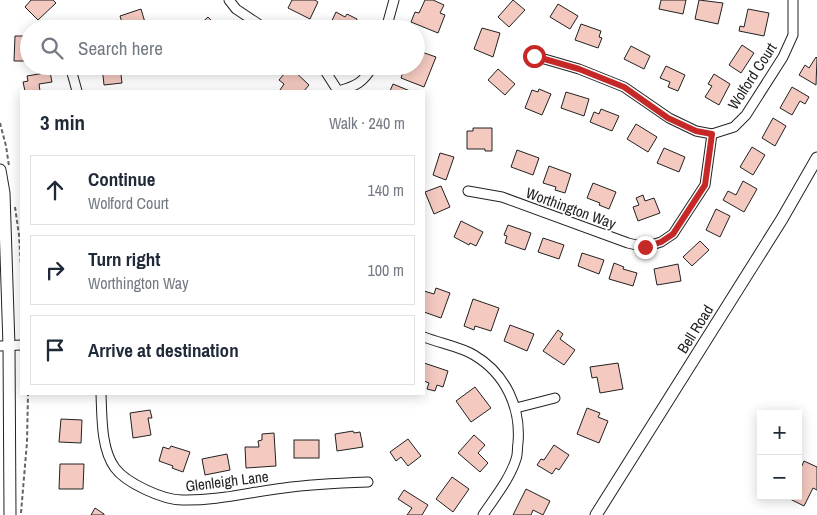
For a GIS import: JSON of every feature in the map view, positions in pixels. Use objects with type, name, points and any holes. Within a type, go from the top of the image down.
[{"type":"street","points":[[229,0],[236,9],[252,20]]},
{"type":"street","points":[[388,20],[394,0]]},
{"type":"street","name":"Wolford Court","points":[[712,134],[734,127],[746,115],[783,57],[793,35],[793,0]]},
{"type":"street","points":[[534,56],[579,69],[624,87],[668,118],[696,131],[712,134]]},
{"type":"street","points":[[73,75],[77,90]]},
{"type":"street","points":[[328,75],[337,90]]},
{"type":"street","points":[[342,90],[356,86],[367,75]]},
{"type":"street","name":"Worthington Way","points":[[468,191],[502,197],[628,243],[645,247],[661,242],[673,234],[705,185],[712,134]]},
{"type":"street","name":"Bell Road","points":[[596,515],[782,219],[817,158]]},
{"type":"street","points":[[0,170],[4,193],[10,345],[12,490],[10,515]]},
{"type":"street","points":[[425,337],[473,355],[494,370],[507,388],[516,408],[519,430],[517,458],[483,515]]},
{"type":"street","name":"Glenleigh Lane","points":[[101,395],[106,449],[113,466],[122,476],[151,492],[180,500],[209,499],[286,487],[368,482]]},
{"type":"street","points":[[516,408],[555,398]]},
{"type":"path","points":[[21,515],[27,442],[28,395]]},
{"type":"building","points":[[31,0],[53,0],[56,3],[38,20],[25,7]]},
{"type":"building","points":[[292,0],[315,0],[318,2],[310,19],[288,8]]},
{"type":"building","points":[[425,0],[433,0],[444,5],[440,13],[445,15],[438,33],[425,28],[425,20],[412,20],[415,12],[419,13]]},
{"type":"building","points":[[513,0],[525,10],[509,27],[498,17]]},
{"type":"building","points":[[661,0],[686,0],[683,14],[659,9]]},
{"type":"building","points":[[699,0],[723,3],[718,24],[695,19]]},
{"type":"building","points":[[558,4],[578,16],[570,29],[550,17]]},
{"type":"building","points":[[141,9],[144,20],[121,20],[120,16]]},
{"type":"building","points":[[748,9],[769,13],[764,36],[739,31],[740,26],[744,27]]},
{"type":"building","points":[[336,12],[345,17],[347,14],[357,19],[356,20],[332,20]]},
{"type":"building","points":[[581,24],[601,31],[599,37],[602,38],[598,48],[575,40]]},
{"type":"building","points":[[482,28],[500,33],[493,57],[474,49]]},
{"type":"building","points":[[15,36],[20,36],[20,61],[14,61]]},
{"type":"building","points":[[742,45],[754,53],[741,73],[729,65]]},
{"type":"building","points":[[631,46],[650,56],[644,69],[624,59]]},
{"type":"building","points":[[425,53],[436,57],[424,87],[401,78],[402,75],[425,75]]},
{"type":"building","points":[[816,57],[816,85],[799,75],[805,65],[809,68]]},
{"type":"building","points":[[666,66],[685,75],[678,91],[668,87],[670,82],[660,78]]},
{"type":"building","points":[[498,69],[515,84],[505,95],[488,80]]},
{"type":"building","points":[[714,74],[730,84],[719,105],[705,97],[712,86],[708,84]]},
{"type":"building","points":[[51,75],[52,82],[39,84],[40,90],[25,90],[23,82],[28,81],[27,76]]},
{"type":"building","points":[[103,75],[121,75],[122,83],[104,85]]},
{"type":"building","points":[[283,75],[298,75],[309,85],[305,90],[280,90],[284,84],[279,80]]},
{"type":"building","points":[[393,84],[408,90],[390,90]]},
{"type":"building","points":[[792,87],[809,97],[805,104],[800,101],[792,115],[780,108]]},
{"type":"building","points":[[539,89],[551,94],[542,115],[525,108],[532,90],[538,92]]},
{"type":"building","points":[[566,92],[589,99],[584,116],[561,108]]},
{"type":"building","points":[[601,109],[619,116],[612,131],[590,122],[594,112],[599,114]]},
{"type":"building","points":[[773,118],[786,126],[775,146],[762,138]]},
{"type":"building","points":[[636,124],[657,137],[648,152],[627,139]]},
{"type":"building","points":[[473,128],[492,128],[492,151],[467,149],[467,131],[473,131]]},
{"type":"building","points":[[752,147],[765,155],[753,175],[740,167]]},
{"type":"building","points":[[664,148],[685,157],[679,172],[657,163]]},
{"type":"building","points":[[517,150],[539,158],[533,175],[511,167]]},
{"type":"building","points":[[440,153],[454,157],[446,180],[433,175]]},
{"type":"building","points":[[549,166],[571,174],[565,193],[555,190],[556,187],[543,183]]},
{"type":"building","points":[[743,181],[757,189],[744,212],[723,200],[728,191],[736,195]]},
{"type":"building","points":[[593,183],[616,192],[609,209],[587,198]]},
{"type":"building","points":[[441,186],[450,207],[434,214],[425,192]]},
{"type":"building","points":[[643,195],[645,201],[654,198],[660,213],[638,221],[633,207],[639,205],[636,198]]},
{"type":"building","points":[[716,209],[730,216],[720,237],[706,230]]},
{"type":"building","points":[[461,221],[483,232],[476,246],[470,243],[469,245],[454,237]]},
{"type":"building","points":[[508,225],[531,233],[525,250],[505,243],[507,236],[504,235]]},
{"type":"building","points":[[543,238],[564,245],[559,259],[538,252]]},
{"type":"building","points":[[700,241],[709,250],[692,266],[683,257]]},
{"type":"building","points":[[582,253],[604,260],[599,274],[578,266]]},
{"type":"building","points":[[614,263],[624,267],[623,269],[637,273],[633,286],[609,279]]},
{"type":"building","points":[[678,264],[681,281],[657,285],[654,269]]},
{"type":"building","points":[[436,288],[450,293],[441,318],[425,312],[425,291],[434,294]]},
{"type":"building","points":[[473,299],[499,308],[491,331],[475,326],[474,330],[464,326]]},
{"type":"building","points":[[510,325],[534,334],[527,351],[504,341]]},
{"type":"building","points":[[558,330],[563,334],[560,339],[575,350],[564,365],[543,351]]},
{"type":"building","points":[[425,363],[448,371],[443,387],[437,385],[435,391],[427,389],[429,383],[425,381]]},
{"type":"building","points":[[618,363],[623,389],[600,393],[597,377],[592,378],[590,367]]},
{"type":"building","points":[[475,387],[491,408],[471,422],[456,401]]},
{"type":"building","points":[[587,408],[600,413],[598,417],[608,421],[599,443],[577,434]]},
{"type":"building","points":[[150,410],[152,418],[148,418],[151,435],[133,438],[130,413]]},
{"type":"building","points":[[61,419],[82,420],[81,443],[59,442]]},
{"type":"building","points":[[353,431],[354,433],[360,432],[363,447],[337,451],[335,434]]},
{"type":"building","points":[[274,433],[276,466],[246,468],[245,447],[259,447],[258,441],[262,440],[262,434]]},
{"type":"building","points":[[474,435],[485,445],[478,453],[488,463],[480,472],[458,453]]},
{"type":"building","points":[[408,439],[421,456],[408,466],[401,457],[396,461],[390,452]]},
{"type":"building","points":[[294,440],[319,440],[319,458],[294,458]]},
{"type":"building","points":[[554,445],[569,455],[559,470],[556,468],[552,474],[537,465],[541,459],[544,460]]},
{"type":"building","points":[[171,446],[190,452],[183,472],[159,461],[163,447],[169,449]]},
{"type":"building","points":[[227,454],[230,470],[205,475],[202,459]]},
{"type":"building","points":[[804,461],[817,467],[817,490],[813,488],[804,506],[792,500],[802,500],[802,466]]},
{"type":"building","points":[[60,464],[84,464],[83,489],[59,489]]},
{"type":"building","points":[[452,477],[469,489],[453,512],[436,499]]},
{"type":"building","points":[[526,489],[550,501],[543,515],[533,510],[531,515],[513,515]]},
{"type":"building","points":[[404,490],[428,505],[422,515],[407,515],[412,508],[398,499]]},
{"type":"building","points":[[95,508],[104,514],[104,515],[91,515]]},
{"type":"route","points":[[534,56],[579,69],[624,87],[668,118],[696,131],[712,134],[705,185],[673,234],[661,242],[645,247]]}]
